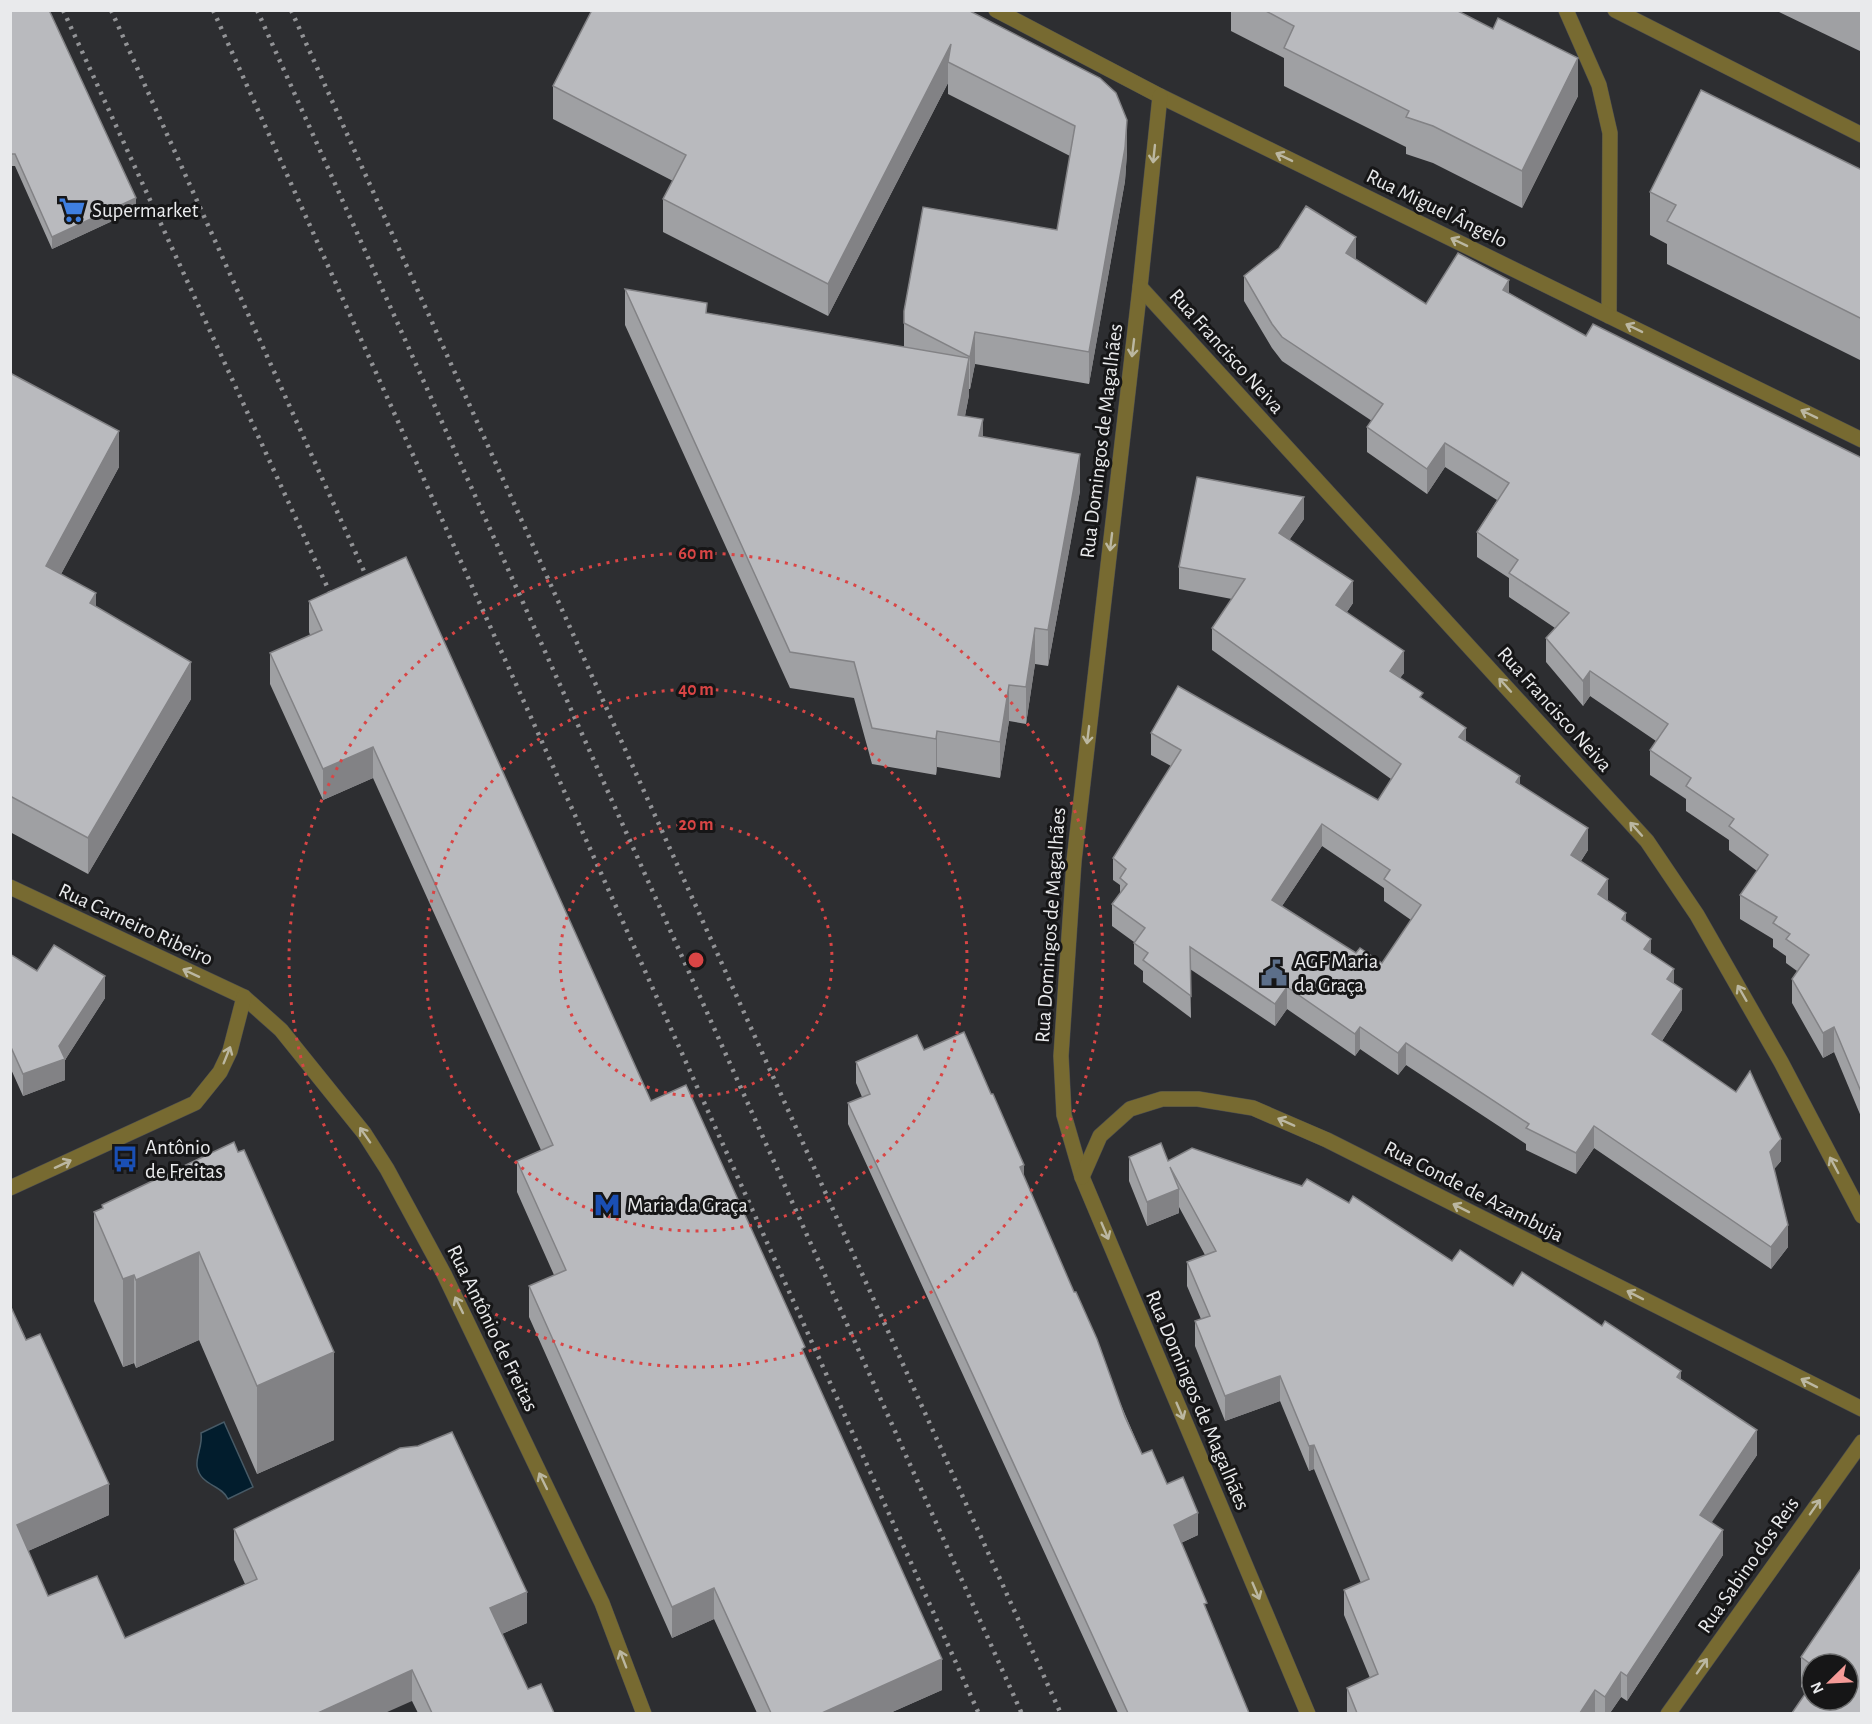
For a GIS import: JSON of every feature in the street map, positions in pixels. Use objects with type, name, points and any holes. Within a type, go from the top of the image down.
[{"type":"street","name":"Rua Miguel Ângelo","points":[[996,10],[1160,96],[1862,440]]},
{"type":"street","points":[[1566,10],[1599,86],[1610,133],[1609,316]]},
{"type":"street","points":[[1615,10],[1862,135]]},
{"type":"street","name":"Rua Domingos de Magalhães","points":[[1160,96],[1073,872],[1061,1056],[1064,1115],[1082,1177],[1308,1713]]},
{"type":"street","name":"Rua Francisco Neiva","points":[[1140,287],[1647,841],[1698,915],[1781,1062],[1862,1216]]},
{"type":"street","name":"Rua Carneiro Ribeiro","points":[[10,887],[244,998]]},
{"type":"street","points":[[10,1188],[195,1103],[220,1072],[230,1051],[244,998]]},
{"type":"street","name":"Rua Antônio de Freitas","points":[[244,998],[281,1030],[364,1133],[387,1169],[444,1274],[602,1603],[645,1713]]},
{"type":"street","name":"Rua Conde de Azambuja","points":[[1082,1177],[1100,1136],[1130,1109],[1162,1099],[1198,1099],[1253,1108],[1327,1140],[1862,1409]]},
{"type":"street","name":"Rua Sabino dos Reis","points":[[1668,1713],[1862,1442]]},
{"type":"water","points":[[224,1422],[253,1487],[228,1499],[221,1490],[202,1477],[197,1466],[201,1433]]},
{"type":"building","points":[[10,10],[49,10],[136,198],[52,237],[15,154],[10,154]]},
{"type":"building","points":[[592,10],[968,10],[1100,78],[1116,93],[1127,120],[1125,148],[1089,352],[975,332],[970,357],[904,323],[904,311],[923,207],[1057,230],[1075,126],[948,62],[951,44],[828,284],[663,199],[686,155],[553,86]]},
{"type":"building","points":[[1264,10],[1456,10],[1493,29],[1498,18],[1578,58],[1522,171],[1433,126],[1406,117],[1409,111],[1284,48],[1294,26]]},
{"type":"building","points":[[1701,90],[1862,170],[1862,319],[1667,221],[1676,205],[1650,192]]},
{"type":"building","points":[[1306,206],[1356,237],[1346,253],[1426,304],[1458,253],[1509,280],[1503,290],[1586,336],[1593,324],[1862,458],[1862,1094],[1834,1027],[1823,1033],[1792,979],[1809,955],[1786,939],[1790,934],[1773,923],[1777,917],[1740,895],[1768,855],[1729,826],[1734,819],[1686,786],[1691,778],[1650,750],[1668,724],[1590,671],[1583,681],[1546,638],[1569,613],[1509,573],[1518,560],[1477,532],[1509,483],[1445,443],[1427,469],[1367,427],[1383,404],[1282,337],[1272,324],[1244,276],[1279,248]]},
{"type":"building","points":[[625,289],[707,303],[706,313],[969,358],[958,415],[983,419],[979,436],[1080,454],[1048,630],[1035,628],[1026,687],[1009,685],[1000,742],[937,731],[936,739],[872,728],[854,662],[790,652]]},
{"type":"building","points":[[10,373],[119,431],[46,566],[96,593],[90,603],[191,662],[88,838],[10,796]]},
{"type":"building","points":[[1197,477],[1304,497],[1279,533],[1353,581],[1336,605],[1404,651],[1390,671],[1423,693],[1420,697],[1466,728],[1459,737],[1520,776],[1516,782],[1588,828],[1571,855],[1608,879],[1598,894],[1626,913],[1622,919],[1651,939],[1644,949],[1674,969],[1667,979],[1682,989],[1652,1034],[1736,1092],[1750,1071],[1781,1139],[1770,1152],[1788,1225],[1771,1247],[1594,1126],[1576,1153],[1526,1128],[1529,1124],[1406,1043],[1398,1053],[1360,1027],[1355,1034],[1287,987],[1275,1004],[1190,947],[1191,996],[1143,960],[1148,953],[1134,943],[1145,928],[1112,904],[1127,884],[1120,878],[1126,869],[1113,858],[1181,750],[1151,733],[1178,686],[1378,800],[1401,764],[1212,628],[1245,579],[1179,567]],"holes":[[[1322,824],[1390,870],[1384,879],[1421,905],[1382,963],[1360,948],[1356,953],[1272,900]]]},
{"type":"building","points":[[406,557],[651,1101],[686,1085],[805,1347],[802,1349],[942,1659],[822,1713],[771,1713],[714,1588],[672,1607],[529,1286],[566,1270],[517,1161],[553,1145],[373,747],[323,769],[270,653],[322,630],[309,601]]},
{"type":"building","points":[[54,945],[105,976],[59,1046],[65,1059],[23,1074],[10,1045],[10,954],[37,971]]},
{"type":"building","points":[[964,1032],[1024,1165],[1020,1167],[1097,1339],[1125,1417],[1142,1454],[1152,1450],[1167,1484],[1183,1477],[1198,1513],[1174,1525],[1249,1713],[1128,1713],[848,1103],[870,1094],[856,1062],[917,1035],[924,1050]]},
{"type":"building","points":[[234,1142],[238,1152],[244,1150],[334,1352],[257,1386],[199,1252],[136,1280],[134,1275],[123,1279],[94,1212],[103,1208],[102,1205]]},
{"type":"building","points":[[1161,1143],[1168,1161],[1192,1148],[1302,1186],[1307,1179],[1349,1203],[1353,1196],[1452,1261],[1460,1250],[1513,1286],[1522,1272],[1602,1326],[1605,1321],[1681,1371],[1677,1377],[1757,1430],[1700,1515],[1723,1530],[1627,1676],[1621,1672],[1605,1697],[1595,1690],[1580,1713],[1357,1713],[1347,1688],[1378,1674],[1344,1590],[1369,1579],[1314,1445],[1309,1446],[1280,1376],[1225,1396],[1195,1321],[1210,1316],[1187,1262],[1216,1251],[1170,1167],[1179,1189],[1147,1202],[1129,1157]]},
{"type":"building","points":[[10,1305],[26,1340],[40,1334],[109,1484],[17,1525],[48,1596],[97,1576],[125,1638],[257,1579],[234,1529],[400,1448],[418,1446],[452,1432],[527,1592],[490,1608],[528,1689],[541,1684],[554,1713],[432,1713],[412,1670],[318,1713],[10,1713]]},
{"type":"building","points":[[1862,1567],[1862,1713],[1792,1713],[1800,1701],[1800,1712],[1860,1712],[1860,1652],[1804,1652]]},
{"type":"railway","points":[[63,10],[336,606]]},
{"type":"railway","points":[[111,10],[372,589]]},
{"type":"railway","points":[[213,10],[979,1714]]},
{"type":"railway","points":[[257,10],[1022,1714]]},
{"type":"railway","points":[[291,10],[1061,1714]]},
{"type":"place","name":"Supermarket","points":[[72,210]]},
{"type":"place","name":"AGF Maria da Graça","points":[[1274,973]]},
{"type":"place","name":"Antônio de Freitas","points":[[125,1159]]},
{"type":"place","name":"Maria da Graça","points":[[607,1205]]}]
